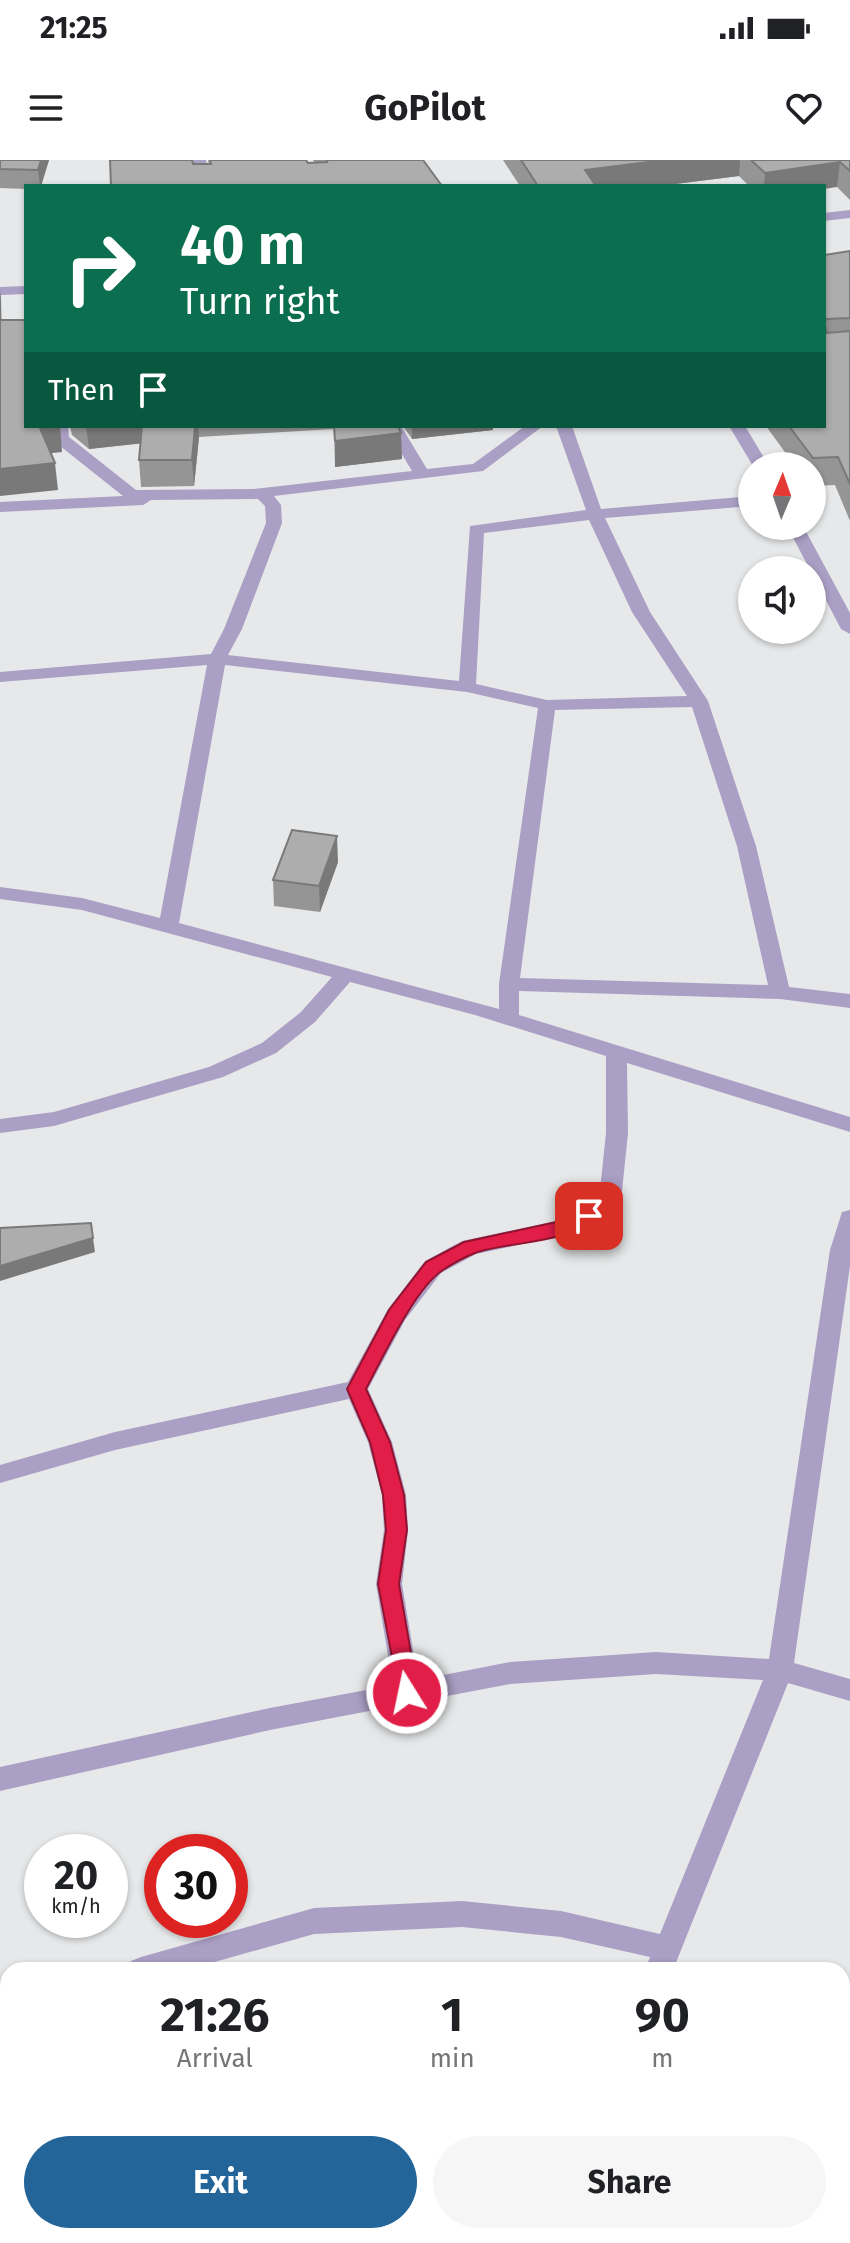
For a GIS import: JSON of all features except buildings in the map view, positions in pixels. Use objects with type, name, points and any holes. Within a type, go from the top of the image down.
[{"type":"street","points":[[199,160],[203,184]]},
{"type":"street","points":[[827,218],[850,214]]},
{"type":"street","points":[[0,291],[24,290]]},
{"type":"street","points":[[60,428],[61,439],[132,495],[262,494],[273,505],[274,523],[233,629],[217,659],[168,927]]},
{"type":"street","points":[[394,428],[423,475]]},
{"type":"street","points":[[0,507],[262,494],[477,468],[532,428]]},
{"type":"street","points":[[565,428],[595,514],[640,611],[699,701],[735,808],[765,918],[780,992]]},
{"type":"street","points":[[738,428],[753,452]]},
{"type":"street","points":[[467,687],[476,529],[595,514],[738,502]]},
{"type":"street","points":[[802,540],[850,629]]},
{"type":"street","points":[[0,677],[217,659],[467,687],[547,705],[699,701]]},
{"type":"street","points":[[509,1019],[509,984],[547,705]]},
{"type":"street","points":[[0,893],[82,904],[509,1019],[616,1055],[850,1125]]},
{"type":"street","points":[[0,1126],[54,1119],[216,1072],[269,1048],[308,1017],[344,976]]},
{"type":"street","points":[[509,984],[780,992],[850,1001]]},
{"type":"street","points":[[0,1474],[115,1441],[356,1389],[396,1315],[433,1267],[470,1247],[566,1227],[589,1216],[602,1204],[611,1191],[613,1176],[617,1133],[616,1055]]},
{"type":"street","points":[[169,1962],[314,1921],[462,1914],[561,1924],[663,1959],[780,1670],[841,1250],[850,1218]]},
{"type":"street","points":[[356,1389],[380,1442],[394,1495],[396,1530],[389,1584],[407,1693]]},
{"type":"street","points":[[0,1779],[270,1719],[510,1673],[656,1663],[780,1670],[850,1690]]},
{"type":"route","points":[[407,1693],[389,1584],[396,1530],[394,1495],[380,1442],[356,1389],[396,1315],[433,1267],[470,1247],[566,1227],[589,1216]]}]
